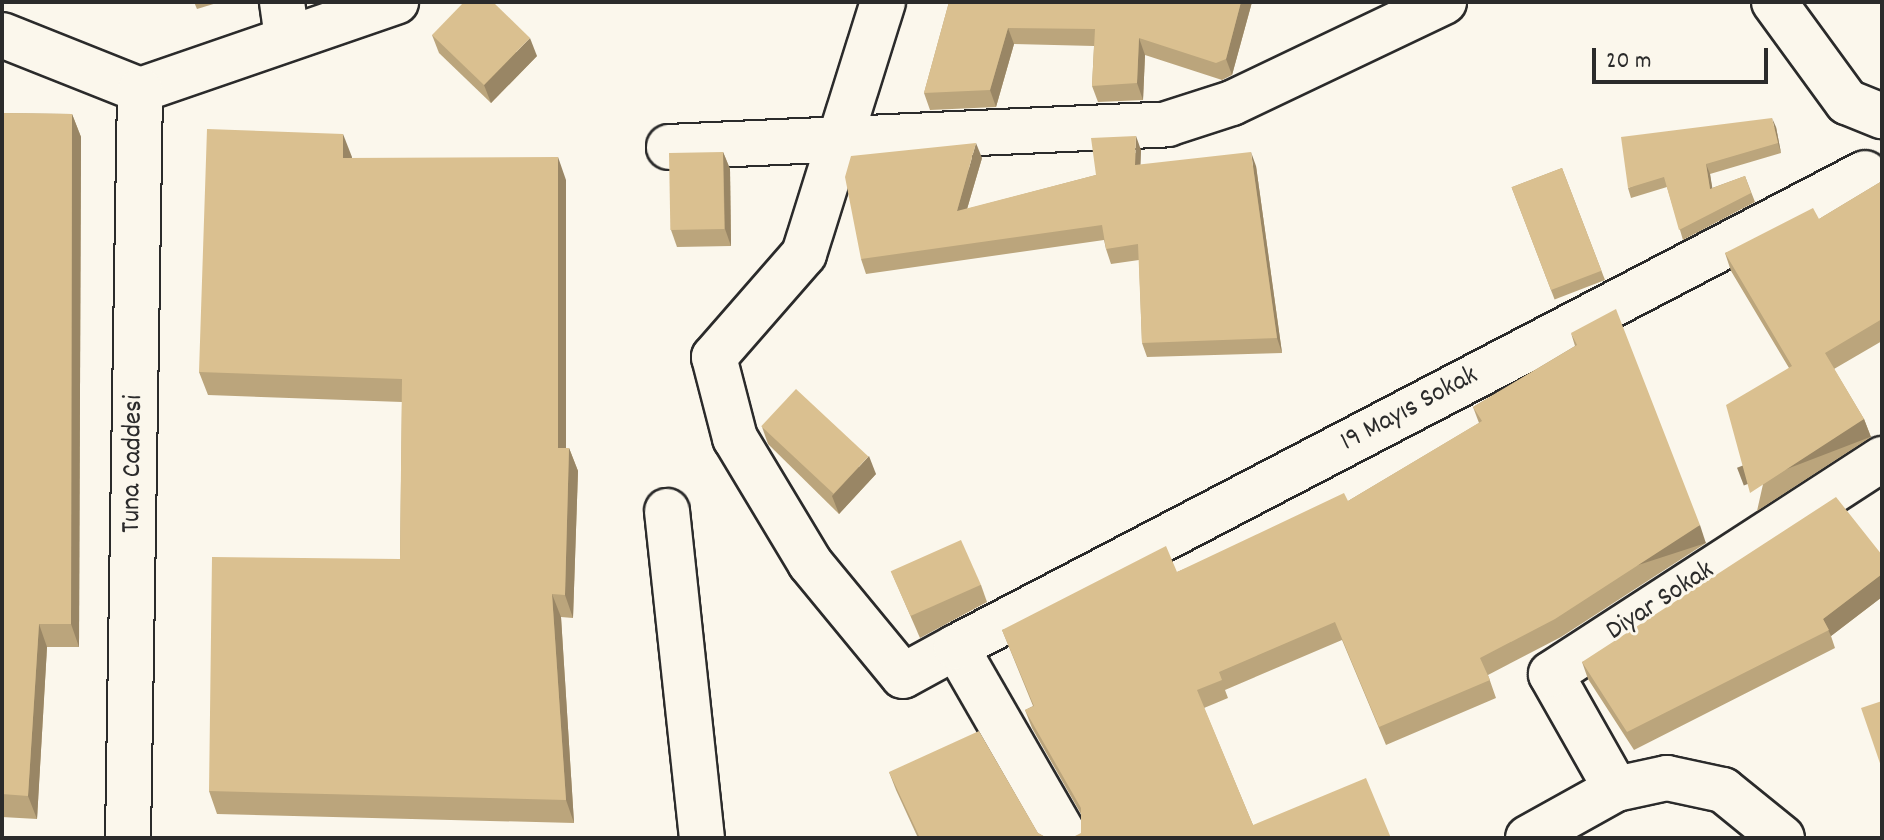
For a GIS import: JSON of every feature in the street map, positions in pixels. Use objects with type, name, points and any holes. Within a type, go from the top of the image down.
[{"type":"street","points":[[2,35],[140,90],[284,20],[396,2]]},
{"type":"street","points":[[833,144],[883,2]]},
{"type":"street","points":[[669,147],[833,144],[1167,124],[1232,103],[1444,2]]},
{"type":"street","points":[[1774,2],[1847,102],[1882,116]]},
{"type":"street","name":"Tuna Caddesi","points":[[128,838],[140,90]]},
{"type":"street","name":"19 Mayıs Sokak","points":[[833,144],[804,254],[714,357],[735,438],[810,563],[903,676],[1865,173]]},
{"type":"street","name":"Diyar Sokak","points":[[1616,789],[1551,674],[1882,459]]},
{"type":"street","points":[[667,511],[702,838]]},
{"type":"street","points":[[956,647],[1066,838]]},
{"type":"street","points":[[1528,838],[1616,789],[1667,778],[1693,781],[1750,807],[1782,838]]},
{"type":"building","points":[[464,2],[493,2],[530,38],[484,85],[432,35]]},
{"type":"building","points":[[949,2],[1241,2],[1226,59],[1216,63],[1139,38],[1137,83],[1092,86],[1095,29],[1008,28],[990,90],[924,93]]},
{"type":"building","points":[[2,113],[72,114],[71,624],[39,624],[28,796],[2,794]]},
{"type":"building","points":[[1772,118],[1778,143],[1706,164],[1710,189],[1745,176],[1751,193],[1679,230],[1664,177],[1628,188],[1621,137]]},
{"type":"building","points":[[207,129],[343,134],[343,158],[558,157],[558,448],[569,448],[565,595],[552,594],[566,800],[209,791],[212,557],[400,559],[402,379],[199,372]]},
{"type":"building","points":[[1136,136],[1135,165],[1251,152],[1277,338],[1142,343],[1138,244],[1106,249],[1102,225],[861,259],[845,177],[851,156],[976,143],[957,211],[1096,175],[1091,138]]},
{"type":"building","points":[[723,152],[724,229],[670,230],[669,153]]},
{"type":"building","points":[[1562,168],[1601,271],[1551,290],[1512,187]]},
{"type":"building","points":[[1882,181],[1882,319],[1825,353],[1864,419],[1750,493],[1726,405],[1792,366],[1725,253],[1813,208],[1819,219]]},
{"type":"building","points":[[1616,309],[1700,525],[1555,619],[1480,658],[1490,680],[1379,727],[1335,622],[1219,672],[1222,680],[1197,690],[1253,825],[1366,778],[1391,838],[1071,838],[1081,833],[1081,808],[1025,710],[1034,706],[1002,630],[1166,546],[1177,572],[1344,493],[1348,501],[1482,421],[1473,407],[1577,345],[1571,333]]},
{"type":"building","points":[[796,389],[868,457],[834,494],[761,426]]},
{"type":"building","points":[[1836,497],[1882,555],[1882,574],[1823,619],[1829,630],[1627,732],[1582,662]]},
{"type":"building","points":[[961,540],[981,585],[911,616],[891,571]]},
{"type":"building","points":[[1882,701],[1882,769],[1861,708]]},
{"type":"building","points":[[979,731],[1038,833],[1047,838],[920,838],[889,772]]}]
